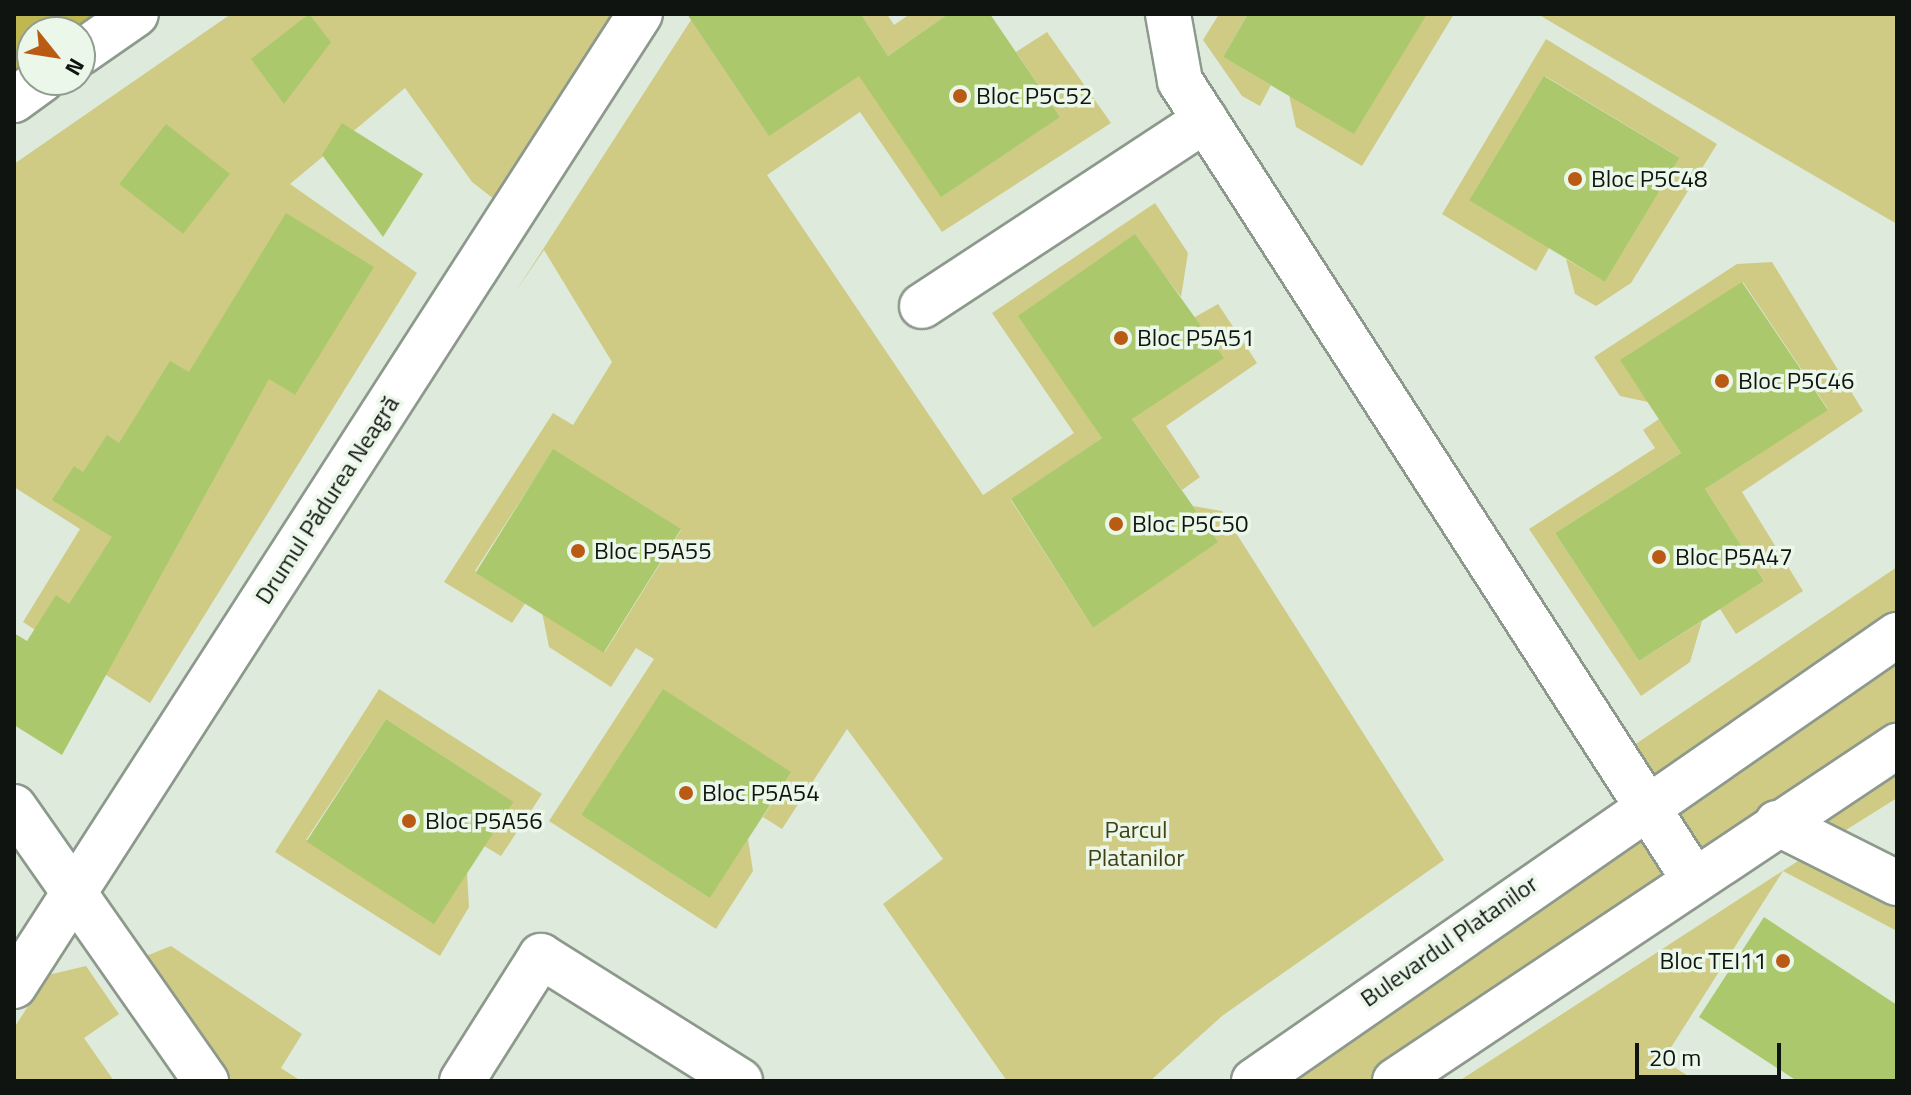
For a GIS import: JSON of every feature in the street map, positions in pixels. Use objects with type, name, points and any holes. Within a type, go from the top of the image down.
[{"type":"street","points":[[96,42],[136,14]]},
{"type":"street","name":"Drumul Pădurea Neagră","points":[[14,986],[640,14]]},
{"type":"street","points":[[1168,14],[1173,62],[1205,120],[1693,878]]},
{"type":"street","points":[[922,306],[1205,120]]},
{"type":"street","name":"Bulevardul Platanilor","points":[[1254,1081],[1646,804],[1897,635]]},
{"type":"street","points":[[1395,1081],[1693,878],[1897,746]]},
{"type":"street","points":[[14,807],[206,1081]]},
{"type":"street","points":[[1777,823],[1897,883]]},
{"type":"street","points":[[462,1081],[541,956],[740,1081]]},
{"type":"green space","points":[[231,14],[640,14],[512,213],[472,182],[405,88],[290,184],[417,273],[150,703],[23,622],[80,529],[14,487],[14,164]]},
{"type":"green space","points":[[861,14],[887,14],[894,25],[910,14],[948,14],[888,56]]},
{"type":"green space","points":[[1219,14],[1248,14],[1223,57],[1271,85],[1260,106],[1242,96],[1203,40]]},
{"type":"green space","points":[[1427,14],[1454,14],[1362,166],[1296,127],[1289,95]]},
{"type":"green space","points":[[1538,14],[1897,14],[1897,224],[1551,22]]},
{"type":"green space","name":"Parcul Platanilor","points":[[691,20],[859,76],[1060,117],[1016,52],[1047,32],[1111,123],[942,232],[860,112],[767,175],[983,495],[1074,433],[992,313],[1155,203],[1188,253],[1181,297],[1134,235],[1102,438],[1011,500],[1093,628],[1217,542],[1193,506],[1222,511],[1444,860],[1222,1016],[1150,1081],[1007,1081],[883,904],[943,859],[847,729],[782,829],[763,817],[791,773],[581,814],[709,898],[748,839],[753,871],[716,929],[549,821],[654,659],[636,648],[611,687],[549,647],[542,612],[605,652],[681,530],[553,450],[475,571],[526,602],[512,623],[444,582],[553,413],[573,425],[612,362],[544,250],[516,291]]},
{"type":"green space","points":[[1546,39],[1717,144],[1631,283],[1596,306],[1575,294],[1566,259],[1602,280],[1679,157],[1545,76],[1549,248],[1536,271],[1442,214]]},
{"type":"green space","points":[[1772,262],[1863,411],[1742,492],[1803,591],[1736,634],[1720,609],[1764,581],[1705,489],[1828,409],[1743,282],[1648,402],[1620,396],[1594,357],[1737,264]]},
{"type":"green space","points":[[1218,304],[1257,363],[1166,426],[1200,477],[1182,490],[1132,419],[1195,317]]},
{"type":"green space","points":[[1659,419],[1681,453],[1555,533],[1639,661],[1702,621],[1690,662],[1641,696],[1529,529],[1655,448],[1643,430]]},
{"type":"green space","points":[[1897,567],[1897,798],[1822,845],[1897,883],[1897,931],[1783,871],[1663,1060],[1696,1081],[1459,1081],[1821,846],[1777,824],[1395,1081],[1254,1081],[1645,804],[1615,758]]},
{"type":"green space","points":[[379,689],[542,794],[501,856],[484,846],[512,801],[386,719],[306,840],[467,872],[469,907],[440,956],[275,852]]},
{"type":"green space","points":[[171,946],[302,1034],[281,1068],[301,1081],[224,1081],[141,958]]},
{"type":"green space","points":[[86,966],[119,1014],[84,1038],[114,1081],[14,1081],[14,1028],[48,975]]},
{"type":"shaded area","points":[[14,14],[137,14],[96,27],[96,16],[16,16],[18,96],[14,100]]},
{"type":"building","points":[[309,14],[331,42],[284,104],[251,59]]},
{"type":"building","points":[[687,14],[861,14],[888,56],[948,14],[990,14],[1060,117],[941,197],[859,76],[769,136]]},
{"type":"building","points":[[1248,14],[1427,14],[1354,134],[1223,57]]},
{"type":"building","name":"Bloc P5C48","points":[[1544,76],[1679,157],[1605,282],[1469,200]]},
{"type":"building","points":[[342,123],[423,174],[383,237],[322,155]]},
{"type":"building","points":[[166,124],[230,174],[183,234],[119,184]]},
{"type":"building","points":[[286,213],[374,267],[295,395],[269,379],[62,755],[14,725],[14,633],[27,641],[56,595],[69,604],[112,537],[52,500],[74,466],[83,472],[107,435],[119,443],[170,361],[189,372]]},
{"type":"building","points":[[1135,234],[1224,358],[1132,419],[1218,542],[1093,628],[1011,499],[1102,438],[1018,316]]},
{"type":"building","points":[[1742,282],[1828,410],[1705,489],[1764,581],[1639,661],[1555,533],[1681,453],[1620,360]]},
{"type":"building","name":"Bloc P5A55","points":[[553,449],[681,529],[604,653],[476,573]]},
{"type":"building","name":"Bloc P5A54","points":[[663,689],[791,772],[710,898],[581,815]]},
{"type":"building","name":"Bloc P5A56","points":[[386,719],[513,802],[434,924],[306,841]]},
{"type":"building","name":"Bloc TEI11","points":[[1764,917],[1897,1005],[1897,1081],[1797,1081],[1699,1017]]},
{"type":"place","name":"Bloc P5C52","points":[[960,96]]},
{"type":"place","name":"Bloc P5C48","points":[[1575,179]]},
{"type":"place","name":"Bloc P5A51","points":[[1121,338]]},
{"type":"place","name":"Bloc P5C46","points":[[1722,381]]},
{"type":"place","name":"Bloc P5C50","points":[[1116,524]]},
{"type":"place","name":"Bloc P5A55","points":[[578,551]]},
{"type":"place","name":"Bloc P5A47","points":[[1659,557]]},
{"type":"place","name":"Bloc P5A54","points":[[686,793]]},
{"type":"place","name":"Bloc P5A56","points":[[409,821]]},
{"type":"place","name":"Bloc TEI11","points":[[1783,961]]}]
